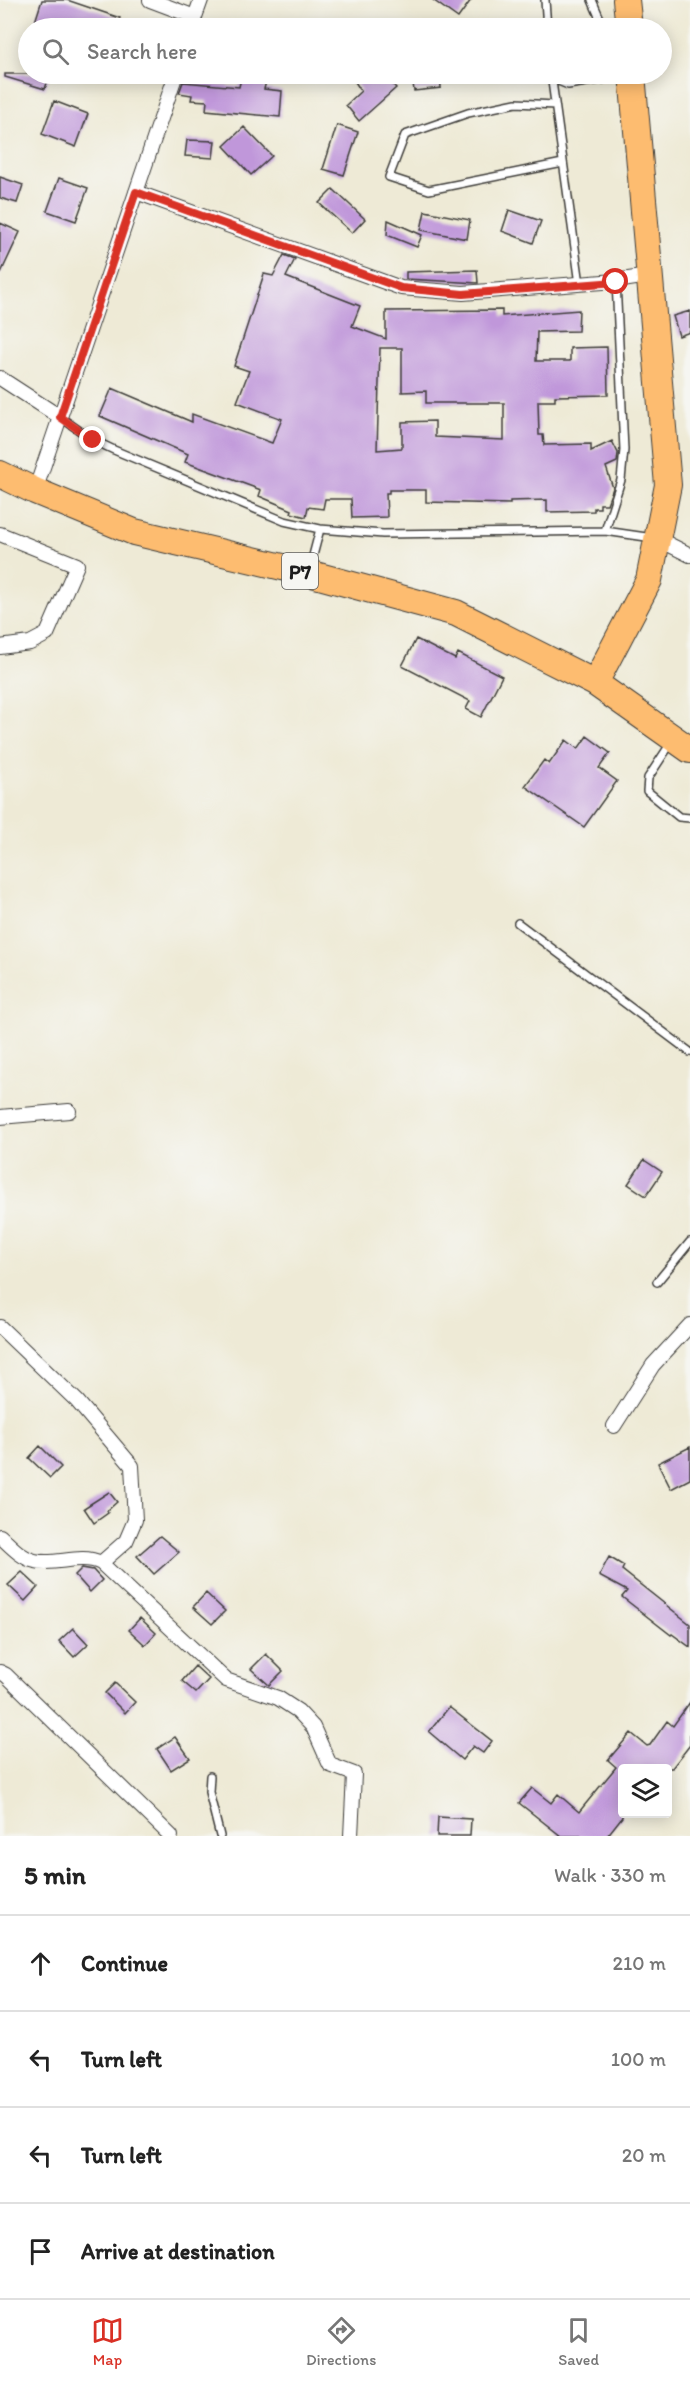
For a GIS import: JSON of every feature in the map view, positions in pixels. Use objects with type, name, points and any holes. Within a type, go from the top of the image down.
[{"type":"highway","points":[[626,0],[627,18]]},
{"type":"highway","points":[[595,682],[649,580],[668,485],[633,84]]},
{"type":"highway","name":"P7","points":[[0,474],[134,532],[308,573],[456,614],[595,682],[682,744]]},
{"type":"street","points":[[150,0],[184,18]]},
{"type":"street","points":[[195,18],[201,0]]},
{"type":"street","points":[[35,491],[173,84]]},
{"type":"street","points":[[136,192],[401,288],[463,294],[616,282],[648,276]]},
{"type":"street","points":[[0,378],[60,417]]},
{"type":"street","points":[[0,534],[77,565],[48,634],[30,643],[0,647]]},
{"type":"street","points":[[658,539],[690,555]]},
{"type":"street","points":[[0,1117],[69,1111]]},
{"type":"street","points":[[614,1426],[653,1365],[690,1325]]},
{"type":"street","points":[[0,1327],[77,1401],[132,1466],[135,1520],[126,1541],[101,1563]]},
{"type":"street","points":[[0,1536],[26,1558],[36,1562],[93,1559],[101,1563],[226,1680],[278,1698],[298,1711],[313,1727],[330,1765],[354,1774],[351,1836]]},
{"type":"street","points":[[0,1672],[6,1675],[171,1836]]},
{"type":"lane","points":[[545,0],[546,18]]},
{"type":"lane","points":[[592,0],[600,18]]},
{"type":"lane","points":[[552,84],[580,284]]},
{"type":"lane","points":[[555,105],[516,103],[477,111],[405,135],[389,177],[429,190],[563,163]]},
{"type":"lane","points":[[605,531],[621,480],[624,450],[616,282]]},
{"type":"lane","points":[[60,417],[93,440],[114,450],[284,521],[320,529],[383,534],[605,531],[658,539]]},
{"type":"lane","points":[[308,573],[320,529]]},
{"type":"lane","points":[[682,744],[648,778],[647,791],[679,817],[690,818]]},
{"type":"lane","points":[[518,923],[690,1053]]},
{"type":"lane","points":[[657,1282],[690,1242]]},
{"type":"lane","points":[[210,1776],[209,1792],[220,1836]]},
{"type":"building","points":[[42,0],[67,0],[120,18],[36,18]]},
{"type":"building","points":[[433,0],[471,0],[458,18]]},
{"type":"building","points":[[5,74],[18,74],[18,81],[5,77]]},
{"type":"building","points":[[28,84],[47,84],[45,89]]},
{"type":"building","points":[[182,84],[239,87],[240,84],[265,84],[264,89],[282,91],[280,117],[206,110],[207,101],[191,100],[192,95],[179,93]]},
{"type":"building","points":[[356,84],[392,84],[396,88],[359,121],[346,105],[361,91]]},
{"type":"building","points":[[413,84],[441,84],[441,88],[414,91]]},
{"type":"building","points":[[54,101],[88,114],[76,147],[42,134]]},
{"type":"building","points":[[337,125],[358,132],[344,175],[323,169]]},
{"type":"building","points":[[244,127],[272,156],[251,175],[224,146]]},
{"type":"building","points":[[187,140],[215,141],[213,158],[185,156]]},
{"type":"building","points":[[0,177],[23,185],[17,203],[0,198]]},
{"type":"building","points":[[59,178],[88,188],[76,221],[47,211]]},
{"type":"building","points":[[333,189],[365,219],[352,233],[319,203]]},
{"type":"building","points":[[509,210],[541,221],[533,243],[502,231]]},
{"type":"building","points":[[425,211],[470,220],[467,239],[421,230]]},
{"type":"building","points":[[388,220],[422,235],[417,247],[387,235]]},
{"type":"building","points":[[0,223],[20,232],[0,275]]},
{"type":"building","points":[[284,255],[295,259],[286,277],[360,306],[352,326],[386,339],[386,311],[502,310],[502,316],[579,310],[578,331],[537,332],[536,361],[570,361],[570,348],[607,347],[608,395],[555,396],[555,401],[538,401],[539,435],[543,435],[544,445],[591,444],[591,451],[612,441],[618,453],[617,462],[606,467],[613,488],[607,504],[600,504],[600,508],[594,508],[594,511],[547,512],[547,500],[510,501],[510,504],[426,502],[426,490],[389,490],[389,493],[386,493],[387,517],[352,518],[351,499],[325,499],[323,509],[308,507],[306,517],[291,513],[292,510],[259,496],[261,490],[185,462],[188,454],[100,416],[112,388],[192,422],[192,414],[272,443],[282,419],[237,402],[249,371],[234,366],[264,274],[273,276]],"holes":[[[380,348],[402,348],[402,392],[426,391],[426,403],[504,403],[504,440],[435,437],[435,421],[402,422],[402,448],[377,450]]]},
{"type":"building","points":[[477,270],[478,283],[406,279],[406,272]]},
{"type":"building","points":[[690,311],[690,332],[679,336],[673,316]]},
{"type":"building","points":[[416,639],[455,659],[458,653],[502,676],[481,717],[466,709],[470,701],[402,666]]},
{"type":"building","points":[[587,736],[610,753],[599,768],[617,781],[584,827],[525,786],[544,760],[549,764],[566,740],[578,749]]},
{"type":"building","points":[[644,1160],[662,1172],[646,1196],[628,1184]]},
{"type":"building","points":[[40,1446],[61,1467],[50,1478],[29,1458]]},
{"type":"building","points":[[690,1447],[690,1479],[671,1489],[658,1463]]},
{"type":"building","points":[[109,1492],[117,1502],[107,1511],[108,1513],[94,1523],[84,1508]]},
{"type":"building","points":[[160,1536],[179,1552],[154,1574],[137,1556]]},
{"type":"building","points":[[609,1557],[624,1566],[622,1570],[690,1624],[690,1647],[622,1597],[627,1591],[599,1576]]},
{"type":"building","points":[[82,1568],[93,1570],[102,1580],[90,1592],[75,1575]]},
{"type":"building","points":[[22,1572],[38,1587],[25,1601],[8,1585]]},
{"type":"building","points":[[206,1593],[225,1611],[212,1624],[193,1607]]},
{"type":"building","points":[[140,1618],[156,1633],[145,1645],[129,1630]]},
{"type":"building","points":[[73,1628],[88,1644],[74,1657],[59,1641]]},
{"type":"building","points":[[266,1654],[283,1671],[269,1685],[251,1669]]},
{"type":"building","points":[[195,1666],[209,1679],[196,1693],[182,1681]]},
{"type":"building","points":[[115,1683],[135,1702],[125,1713],[105,1693]]},
{"type":"building","points":[[690,1702],[690,1745],[672,1768],[672,1764],[618,1764],[618,1818],[621,1818],[607,1836],[561,1836],[519,1803],[532,1788],[551,1803],[558,1794],[579,1812],[616,1767],[608,1760],[631,1733],[647,1746],[667,1721],[673,1726]]},
{"type":"building","points":[[449,1707],[492,1741],[483,1753],[473,1746],[462,1760],[429,1732]]},
{"type":"building","points":[[175,1737],[190,1758],[171,1770],[157,1749]]},
{"type":"building","points":[[438,1817],[471,1819],[470,1836],[437,1836]]},
{"type":"route","points":[[93,440],[60,417],[136,192],[401,288],[463,294],[616,282]]}]
